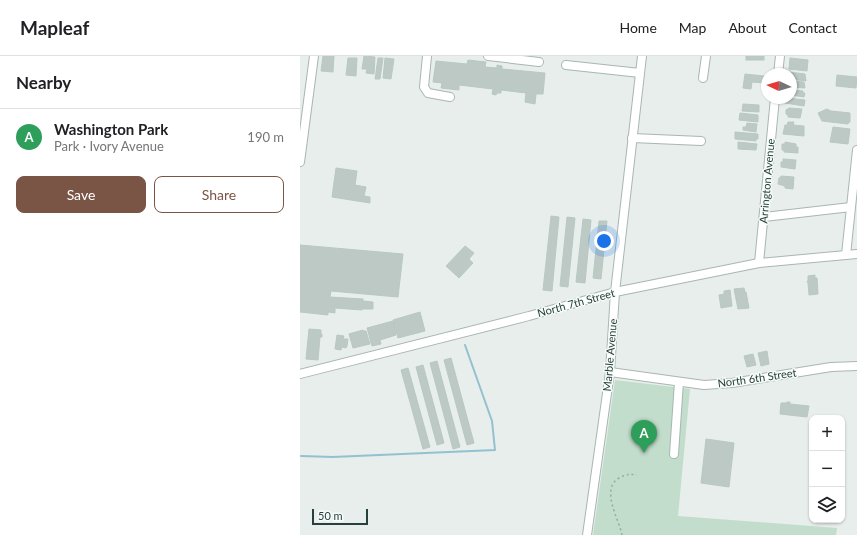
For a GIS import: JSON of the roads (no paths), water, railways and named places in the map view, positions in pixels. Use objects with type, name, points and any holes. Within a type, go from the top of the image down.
[{"type":"street","points":[[300,162],[314,56]]},
{"type":"street","points":[[427,56],[424,87],[428,93],[450,97]]},
{"type":"street","points":[[488,56],[539,62]]},
{"type":"street","name":"Marble Avenue","points":[[587,535],[610,372],[615,292],[642,56]]},
{"type":"street","points":[[703,78],[706,56]]},
{"type":"street","points":[[779,68],[780,56]]},
{"type":"street","points":[[566,65],[640,73]]},
{"type":"street","name":"Arrington Avenue","points":[[759,263],[774,104]]},
{"type":"street","points":[[632,138],[701,141]]},
{"type":"street","points":[[846,255],[857,150]]},
{"type":"street","points":[[764,217],[851,208]]},
{"type":"street","name":"North 7th Street","points":[[300,374],[529,316],[615,292],[759,263],[857,254]]},
{"type":"street","name":"North 6th Street","points":[[610,372],[704,385],[732,383],[831,367],[857,366]]},
{"type":"street","points":[[674,454],[679,382]]},
{"type":"waterway","points":[[301,456],[333,457],[495,450],[492,421],[465,345]]},
{"type":"place","name":"Washington Park","points":[[644,453]]}]
